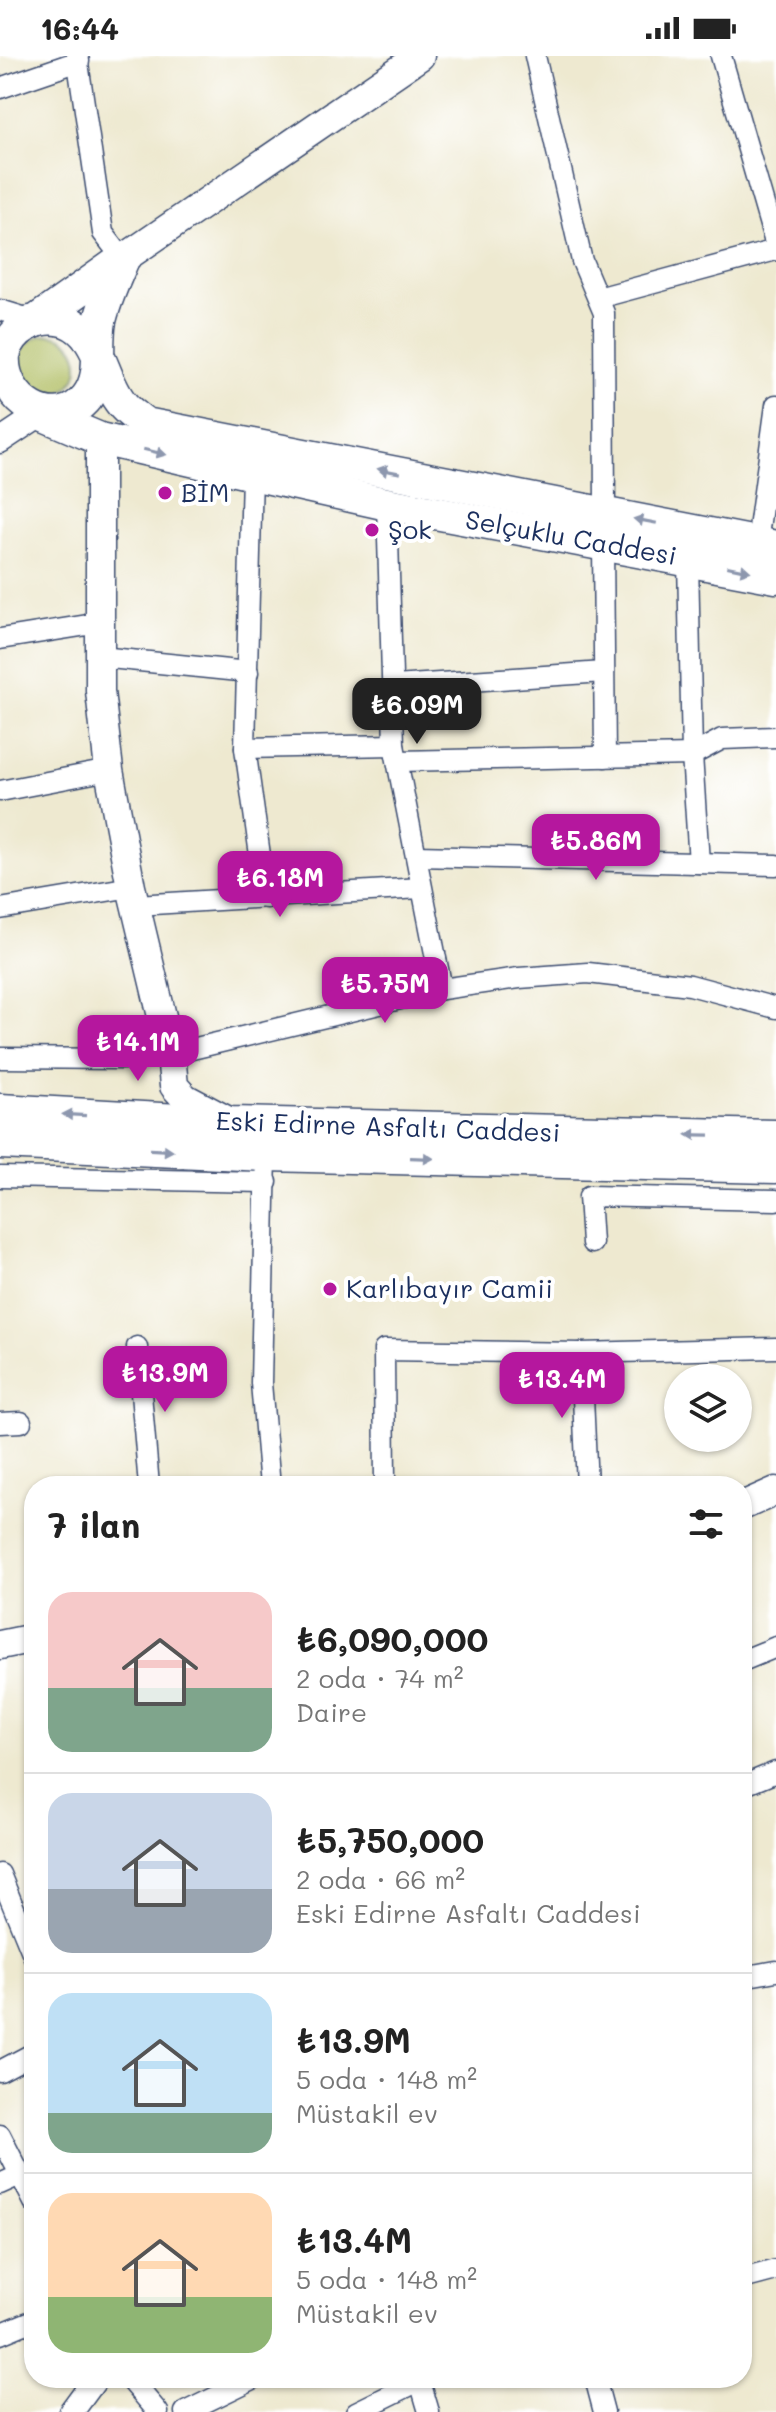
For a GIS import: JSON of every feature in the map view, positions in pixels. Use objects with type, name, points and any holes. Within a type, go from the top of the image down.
[{"type":"highway","name":"Eski Edirne Asfaltı Caddesi","points":[[0,1111],[232,1124],[776,1137]]},
{"type":"highway","name":"Eski Edirne Asfaltı Caddesi","points":[[0,1142],[266,1168],[776,1166]]},
{"type":"main road","points":[[36,321],[413,58]]},
{"type":"main road","points":[[97,355],[106,301],[123,259]]},
{"type":"main road","name":"Selçuklu Caddesi","points":[[0,329],[50,319],[79,328],[90,340],[122,404],[145,424],[604,529],[688,559],[776,577]]},
{"type":"main road","name":"Selçuklu Caddesi","points":[[36,321],[23,327],[6,349],[4,380],[23,406],[100,439],[387,504],[767,545]]},
{"type":"main road","name":"Selçuklu Caddesi","points":[[0,414],[55,414],[71,410],[84,401],[94,387],[98,371],[97,355]]},
{"type":"main road","points":[[100,439],[100,691],[109,770],[133,896],[171,1054],[174,1086],[185,1098],[220,1114],[232,1124]]},
{"type":"main road","points":[[126,1118],[155,1103],[174,1086]]},
{"type":"main road","points":[[752,1502],[776,1491]]},
{"type":"main road","points":[[0,1645],[24,1640]]},
{"type":"street","points":[[535,56],[582,261],[604,313],[605,757]]},
{"type":"street","points":[[598,298],[776,248],[721,56]]},
{"type":"street","points":[[0,88],[78,58],[103,233],[123,259]]},
{"type":"street","points":[[0,310],[36,321]]},
{"type":"street","points":[[767,545],[776,405]]},
{"type":"street","points":[[0,441],[42,413]]},
{"type":"street","points":[[252,474],[245,748],[266,898]]},
{"type":"street","points":[[387,504],[396,753],[442,989]]},
{"type":"street","points":[[688,559],[692,755],[699,863]]},
{"type":"street","points":[[0,639],[100,623]]},
{"type":"street","points":[[100,657],[248,672]]},
{"type":"street","points":[[394,686],[604,672]]},
{"type":"street","points":[[245,748],[605,757],[692,755],[722,739],[776,737]]},
{"type":"street","points":[[0,791],[109,770]]},
{"type":"street","points":[[417,856],[776,865]]},
{"type":"street","points":[[0,909],[133,896],[266,898],[421,888]]},
{"type":"street","points":[[0,1058],[121,1059],[171,1054],[442,989],[519,978],[588,973],[690,985],[776,1008]]},
{"type":"street","points":[[266,1168],[261,1383],[269,1476]]},
{"type":"street","name":"Eski Edirne Asfaltı Caddesi","points":[[0,1177],[266,1168]]},
{"type":"street","points":[[592,1243],[589,1196],[776,1200]]},
{"type":"street","points":[[137,1347],[148,1476]]},
{"type":"street","points":[[385,1476],[384,1350],[581,1353],[776,1348]]},
{"type":"street","points":[[581,1353],[587,1476]]},
{"type":"street","points":[[752,1657],[776,1647]]},
{"type":"street","points":[[752,1782],[776,1772]]},
{"type":"street","points":[[0,1874],[24,1933]]},
{"type":"street","points":[[752,1975],[776,1971]]},
{"type":"street","points":[[0,2071],[24,2058]]},
{"type":"street","points":[[0,2135],[24,2183]]},
{"type":"street","points":[[0,2184],[20,2175]]},
{"type":"street","points":[[752,2276],[776,2270]]},
{"type":"street","points":[[0,2334],[24,2324]]},
{"type":"street","points":[[71,2412],[89,2388]]},
{"type":"street","points":[[138,2388],[158,2412]]},
{"type":"street","points":[[185,2412],[234,2388]]},
{"type":"street","points":[[356,2412],[404,2388]]},
{"type":"street","points":[[424,2388],[429,2412]]},
{"type":"street","points":[[598,2388],[604,2412]]},
{"type":"green space","points":[[48,335],[69,344],[78,365],[69,386],[48,395],[27,386],[18,365],[27,344]]},
{"type":"place","name":"BİM","points":[[165,493]]},
{"type":"place","name":"Şok","points":[[372,530]]},
{"type":"place","name":"Karlıbayır Camii","points":[[330,1289]]}]
